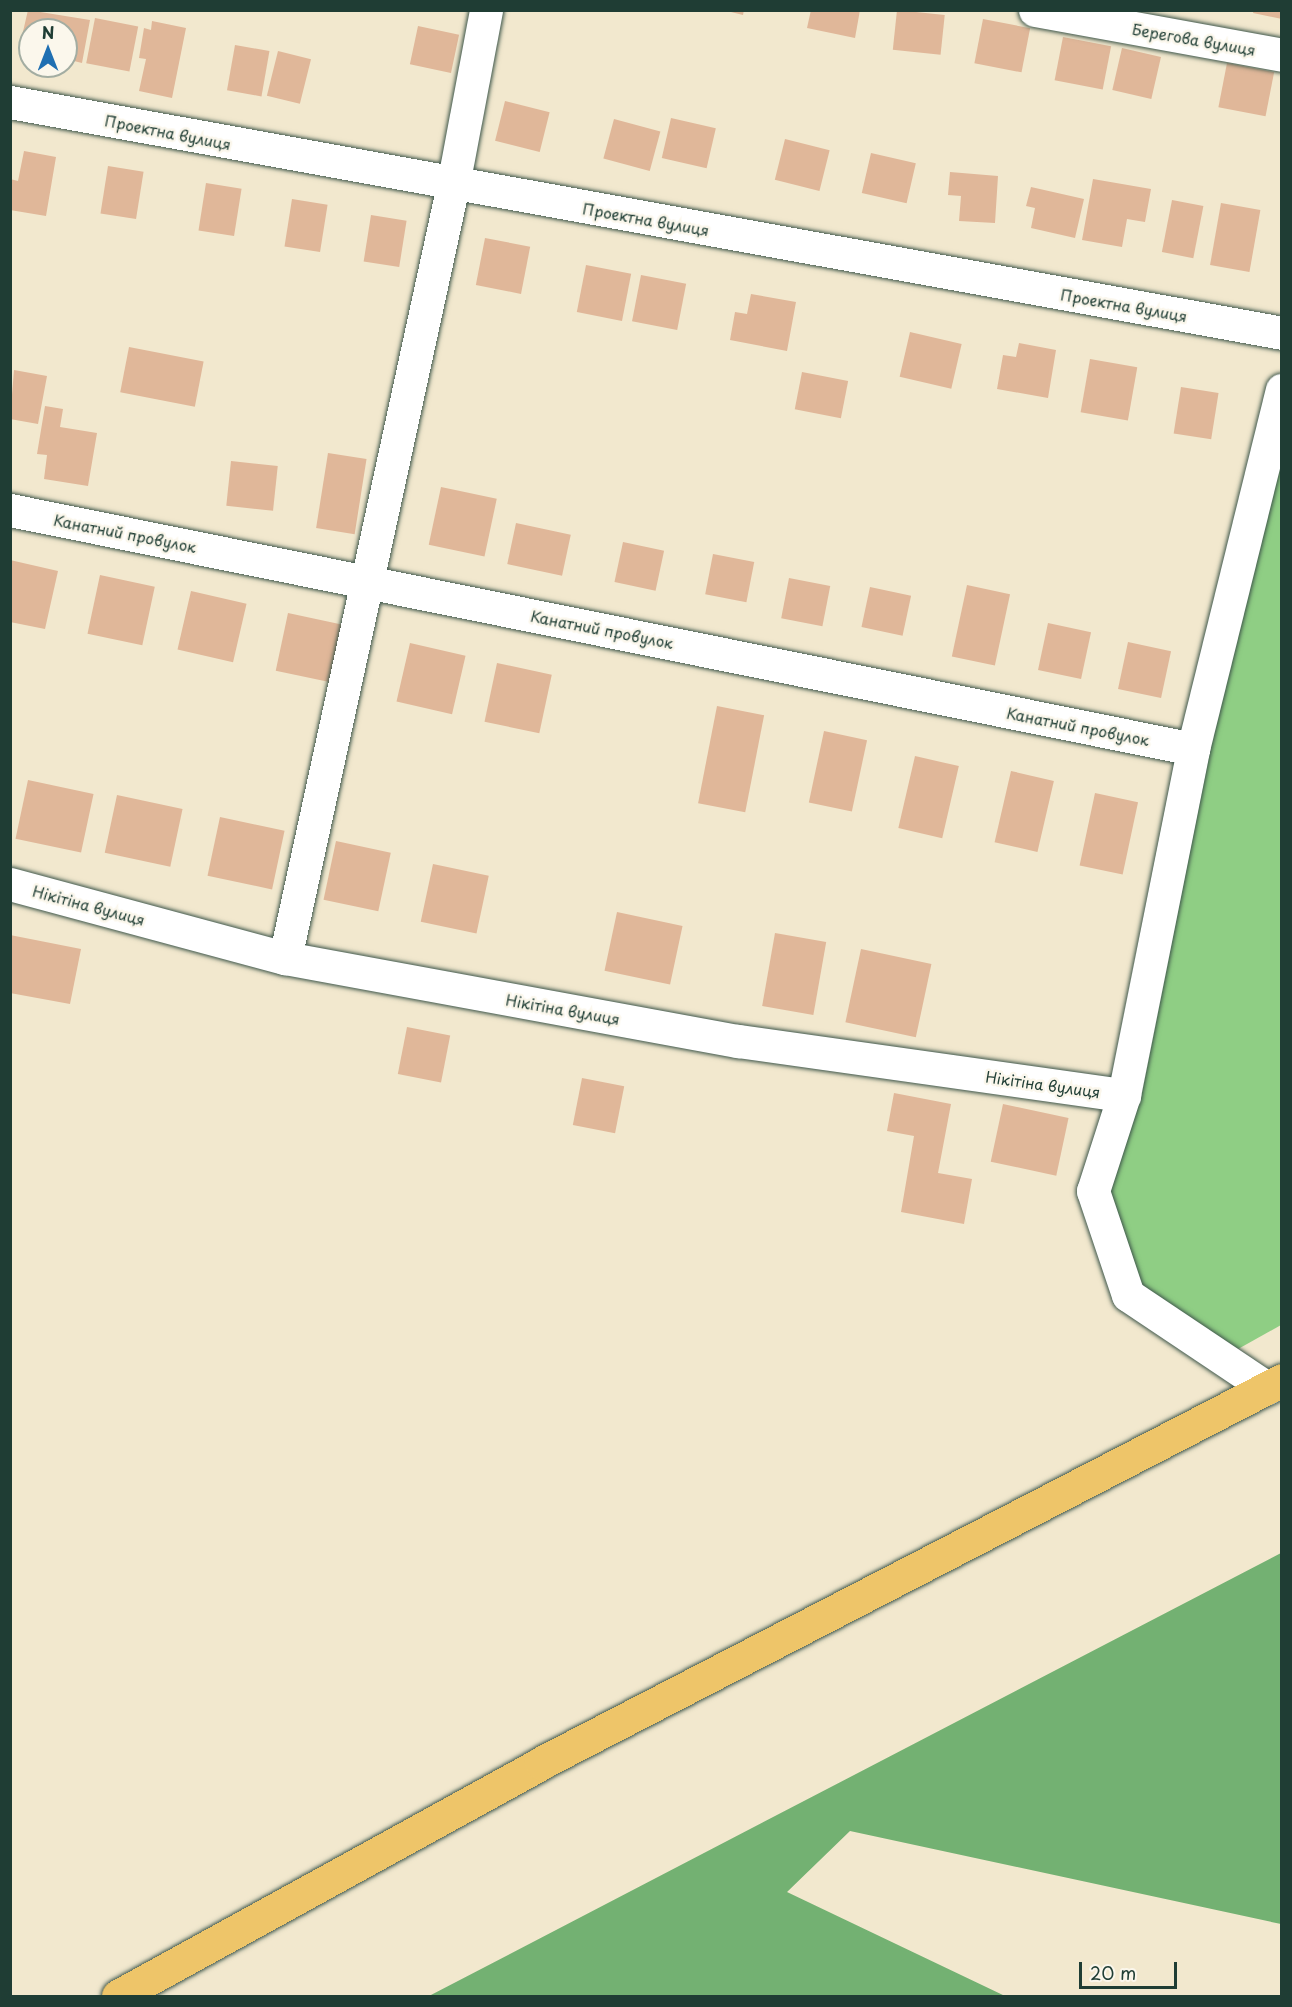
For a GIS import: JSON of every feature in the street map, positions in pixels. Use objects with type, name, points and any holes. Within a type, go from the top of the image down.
[{"type":"main road","points":[[118,1996],[541,1763],[1274,1384]]},
{"type":"street","points":[[285,958],[369,582],[453,185],[486,10]]},
{"type":"street","name":"Берегова вулиця","points":[[1035,10],[1281,55]]},
{"type":"street","name":"Проектна вулиця","points":[[10,102],[453,185],[1281,333]]},
{"type":"street","points":[[1274,1384],[1128,1295],[1093,1191],[1124,1095],[1193,749],[1281,390]]},
{"type":"street","name":"Канатний провулок","points":[[10,510],[1193,749]]},
{"type":"street","name":"Нікітіна вулиця","points":[[10,884],[285,958],[738,1041],[1124,1095]]},
{"type":"green space","points":[[1281,387],[1281,1325],[1222,1358],[1128,1295],[1093,1191]]},
{"type":"green space","points":[[1281,1553],[1281,1924],[850,1831],[787,1892],[1005,1996],[429,1996]]},
{"type":"building","points":[[28,10],[78,18],[26,18]]},
{"type":"building","points":[[723,10],[744,10],[743,15]]},
{"type":"building","points":[[811,10],[860,10],[855,38],[807,28]]},
{"type":"building","points":[[897,10],[945,15],[941,55],[893,50]]},
{"type":"building","points":[[1254,10],[1282,10],[1282,19],[1253,13]]},
{"type":"building","points":[[78,18],[90,20],[82,63],[78,62]]},
{"type":"building","points":[[95,18],[138,26],[129,72],[86,63]]},
{"type":"building","points":[[983,19],[1030,28],[1022,72],[974,63]]},
{"type":"building","points":[[152,21],[186,28],[172,98],[139,91],[146,59],[139,58],[144,28],[151,30]]},
{"type":"building","points":[[418,26],[459,35],[451,73],[410,64]]},
{"type":"building","points":[[1063,37],[1111,46],[1103,90],[1055,80]]},
{"type":"building","points":[[235,45],[269,51],[261,96],[227,90]]},
{"type":"building","points":[[1122,48],[1161,57],[1151,99],[1112,90]]},
{"type":"building","points":[[278,51],[311,59],[300,104],[267,96]]},
{"type":"building","points":[[1227,63],[1274,72],[1266,116],[1218,107]]},
{"type":"building","points":[[505,101],[550,112],[540,152],[495,141]]},
{"type":"building","points":[[671,118],[716,128],[707,168],[662,158]]},
{"type":"building","points":[[614,119],[660,131],[650,171],[603,159]]},
{"type":"building","points":[[785,139],[830,150],[819,191],[775,180]]},
{"type":"building","points":[[24,151],[56,157],[46,216],[10,210],[10,179],[18,181]]},
{"type":"building","points":[[871,153],[916,163],[907,203],[862,193]]},
{"type":"building","points":[[108,166],[144,172],[136,219],[100,213]]},
{"type":"building","points":[[950,172],[998,176],[995,223],[959,221],[961,196],[948,195]]},
{"type":"building","points":[[1093,179],[1151,189],[1145,222],[1127,219],[1122,247],[1082,240]]},
{"type":"building","points":[[206,183],[242,189],[234,236],[198,230]]},
{"type":"building","points":[[1031,187],[1084,199],[1075,238],[1031,228],[1035,208],[1026,206]]},
{"type":"building","points":[[292,199],[328,205],[320,252],[284,246]]},
{"type":"building","points":[[1172,200],[1203,206],[1193,258],[1162,252]]},
{"type":"building","points":[[1221,203],[1260,210],[1249,272],[1210,265]]},
{"type":"building","points":[[371,215],[407,221],[399,267],[364,261]]},
{"type":"building","points":[[485,238],[530,247],[521,294],[476,285]]},
{"type":"building","points":[[586,265],[631,274],[622,321],[577,312]]},
{"type":"building","points":[[641,275],[686,284],[677,330],[632,321]]},
{"type":"building","points":[[751,294],[796,302],[787,351],[730,340],[735,312],[747,314]]},
{"type":"building","points":[[910,332],[962,344],[951,389],[900,377]]},
{"type":"building","points":[[1019,343],[1056,350],[1048,398],[997,389],[1003,355],[1016,357]]},
{"type":"building","points":[[129,347],[204,362],[195,407],[120,392]]},
{"type":"building","points":[[1090,359],[1137,367],[1128,421],[1081,412]]},
{"type":"building","points":[[14,370],[47,376],[38,424],[10,419]]},
{"type":"building","points":[[802,372],[848,381],[841,418],[795,409]]},
{"type":"building","points":[[1181,387],[1219,393],[1211,439],[1174,433]]},
{"type":"building","points":[[45,406],[63,409],[60,427],[97,433],[88,486],[44,479],[47,455],[37,454]]},
{"type":"building","points":[[328,453],[367,459],[355,534],[316,528]]},
{"type":"building","points":[[231,461],[278,466],[273,511],[226,506]]},
{"type":"building","points":[[441,487],[497,499],[484,557],[429,545]]},
{"type":"building","points":[[516,523],[571,535],[562,576],[507,564]]},
{"type":"building","points":[[623,542],[664,551],[656,591],[614,582]]},
{"type":"building","points":[[713,554],[754,562],[746,602],[705,594]]},
{"type":"building","points":[[10,560],[58,571],[45,629],[10,622]]},
{"type":"building","points":[[100,575],[155,587],[142,645],[88,634]]},
{"type":"building","points":[[789,578],[830,586],[822,626],[781,618]]},
{"type":"building","points":[[967,585],[1010,594],[995,666],[952,656]]},
{"type":"building","points":[[870,587],[911,596],[903,636],[861,627]]},
{"type":"building","points":[[191,591],[247,604],[233,662],[178,649]]},
{"type":"building","points":[[288,613],[343,625],[331,682],[276,671]]},
{"type":"building","points":[[1048,623],[1091,632],[1081,679],[1038,670]]},
{"type":"building","points":[[1128,642],[1171,651],[1161,698],[1118,689]]},
{"type":"building","points":[[410,643],[466,656],[452,714],[397,701]]},
{"type":"building","points":[[497,663],[552,675],[539,733],[485,722]]},
{"type":"building","points":[[717,706],[764,715],[745,812],[698,803]]},
{"type":"building","points":[[824,731],[867,740],[852,812],[809,802]]},
{"type":"building","points":[[915,756],[959,766],[942,838],[898,828]]},
{"type":"building","points":[[1011,771],[1054,781],[1037,852],[995,842]]},
{"type":"building","points":[[28,780],[94,794],[81,853],[16,839]]},
{"type":"building","points":[[1095,793],[1138,802],[1123,875],[1080,865]]},
{"type":"building","points":[[117,795],[183,809],[170,867],[105,853]]},
{"type":"building","points":[[220,817],[285,831],[272,889],[208,876]]},
{"type":"building","points":[[336,841],[391,853],[378,911],[324,900]]},
{"type":"building","points":[[433,864],[489,876],[476,934],[421,922]]},
{"type":"building","points":[[617,912],[683,926],[670,985],[605,971]]},
{"type":"building","points":[[775,933],[826,942],[813,1015],[762,1006]]},
{"type":"building","points":[[10,935],[81,949],[70,1004],[10,993]]},
{"type":"building","points":[[861,949],[931,964],[916,1037],[845,1022]]},
{"type":"building","points":[[407,1027],[450,1035],[441,1083],[398,1074]]},
{"type":"building","points":[[582,1078],[624,1086],[615,1133],[573,1125]]},
{"type":"building","points":[[894,1093],[951,1104],[938,1173],[972,1179],[964,1224],[901,1212],[914,1136],[887,1131]]},
{"type":"building","points":[[1003,1104],[1069,1118],[1056,1176],[991,1162]]}]
